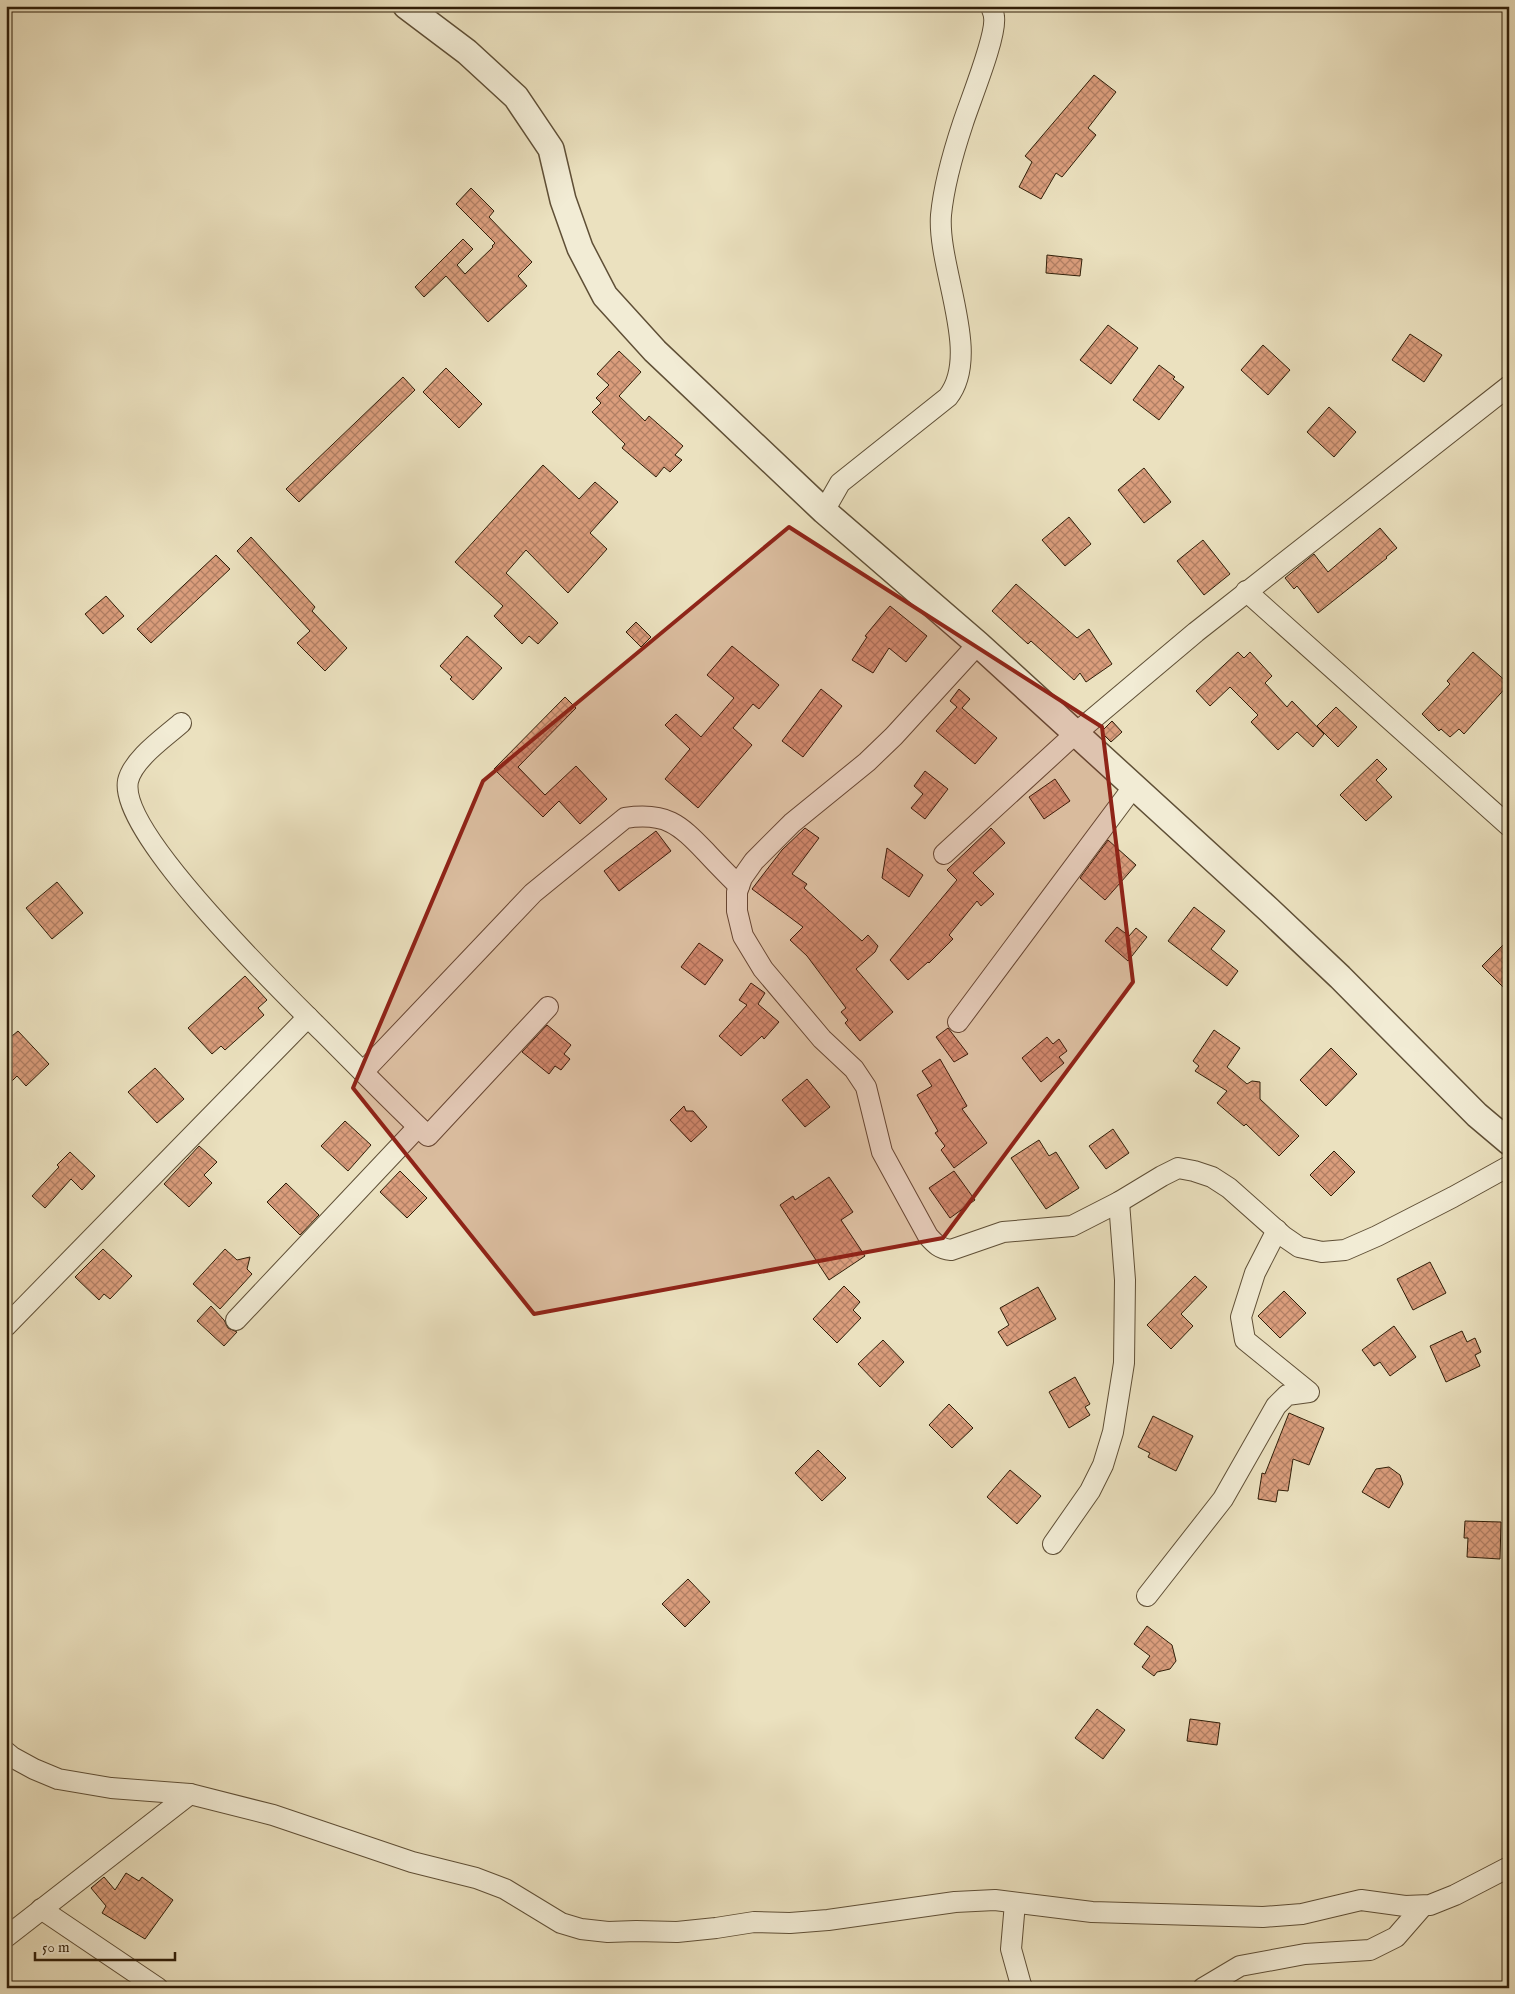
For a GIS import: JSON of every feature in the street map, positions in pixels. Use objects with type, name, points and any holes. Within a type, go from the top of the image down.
[{"type":"street","points":[[406,6],[467,52],[516,97],[551,149],[563,200],[580,248],[605,296],[649,345],[824,511],[978,644],[1134,786],[1340,977],[1458,1096],[1509,1142]]},
{"type":"street","points":[[824,511],[840,483],[948,397],[956,387],[960,367],[960,340],[943,254],[941,218],[948,175],[962,124],[993,34],[995,18],[991,6]]},
{"type":"street","points":[[944,854],[1076,733],[1246,591],[1509,386]]},
{"type":"street","points":[[1246,591],[1509,826]]},
{"type":"street","points":[[978,644],[894,736],[867,762],[792,823],[742,878],[737,892],[737,911],[743,936],[763,969],[822,1039],[854,1069],[866,1087],[882,1152],[928,1236],[935,1244],[943,1249],[951,1250],[1003,1232],[1072,1226],[1119,1202],[1178,1168],[1212,1177],[1229,1188],[1299,1247],[1322,1252],[1345,1250],[1445,1202],[1509,1166]]},
{"type":"street","points":[[180,723],[139,761],[132,773],[128,782],[129,798],[136,815],[182,882],[210,915],[308,1017],[428,1136],[548,1007]]},
{"type":"street","points":[[958,1022],[1134,786]]},
{"type":"street","points":[[363,1072],[533,892],[625,818],[654,817],[674,823],[688,833],[739,886]]},
{"type":"street","points":[[6,1326],[308,1017]]},
{"type":"street","points":[[236,1320],[418,1127]]},
{"type":"street","points":[[1054,1544],[1090,1491],[1103,1465],[1113,1432],[1124,1363],[1125,1280],[1119,1202]]},
{"type":"street","points":[[1147,1596],[1222,1499],[1276,1406],[1287,1395],[1308,1392],[1245,1340],[1241,1317],[1255,1273],[1277,1230]]},
{"type":"street","points":[[6,1752],[34,1769],[58,1779],[111,1788],[190,1794],[273,1815],[412,1862],[476,1878],[505,1889],[561,1923],[581,1929],[608,1932],[636,1930],[677,1932],[754,1922],[790,1923],[828,1920],[955,1902],[995,1900],[1092,1912],[1263,1917],[1302,1914],[1360,1900],[1405,1906],[1423,1906],[1455,1895],[1509,1867]]},
{"type":"street","points":[[6,1936],[190,1794]]},
{"type":"street","points":[[1015,1903],[1011,1949],[1023,1988]]},
{"type":"street","points":[[1203,1988],[1240,1966],[1305,1954],[1370,1950],[1396,1937],[1423,1906]]},
{"type":"street","points":[[41,1909],[158,1988]]},
{"type":"highlighted area","points":[[789,527],[1102,727],[1133,982],[943,1238],[534,1314],[353,1088],[483,781]]},
{"type":"building","points":[[1094,75],[1116,92],[1088,128],[1096,135],[1062,177],[1056,173],[1041,199],[1019,187],[1032,162],[1025,156]]},
{"type":"building","points":[[471,188],[494,211],[489,217],[532,262],[518,276],[527,286],[488,322],[446,276],[424,297],[415,287],[463,239],[473,249],[457,265],[465,274],[493,247],[495,243],[456,204]]},
{"type":"building","points":[[1047,255],[1082,259],[1080,276],[1046,273]]},
{"type":"building","points":[[1108,325],[1138,348],[1111,384],[1080,360]]},
{"type":"building","points":[[1410,334],[1442,355],[1424,382],[1392,360]]},
{"type":"building","points":[[1263,345],[1290,370],[1268,395],[1241,370]]},
{"type":"building","points":[[619,351],[641,372],[619,396],[645,421],[649,416],[683,446],[675,455],[682,460],[670,472],[664,467],[656,477],[622,448],[625,444],[592,412],[601,403],[596,398],[609,385],[597,374]]},
{"type":"building","points":[[1159,365],[1175,377],[1173,379],[1184,387],[1159,420],[1133,400]]},
{"type":"building","points":[[446,368],[482,404],[459,428],[423,392]]},
{"type":"building","points":[[403,377],[415,390],[299,502],[286,489]]},
{"type":"building","points":[[1329,407],[1356,432],[1334,457],[1307,432]]},
{"type":"building","points":[[543,465],[579,499],[595,482],[618,502],[590,533],[607,549],[568,593],[526,550],[506,573],[558,623],[538,644],[529,636],[522,644],[494,616],[503,606],[455,562]]},
{"type":"building","points":[[1144,468],[1171,502],[1144,523],[1118,490]]},
{"type":"building","points":[[1069,517],[1091,544],[1065,566],[1042,540]]},
{"type":"building","points":[[1380,528],[1397,548],[1318,613],[1297,586],[1294,589],[1285,578],[1314,554],[1328,572]]},
{"type":"building","points":[[251,537],[315,607],[312,611],[347,648],[325,671],[297,643],[310,631],[237,551]]},
{"type":"building","points":[[1203,540],[1230,574],[1204,595],[1177,561]]},
{"type":"building","points":[[216,555],[230,569],[151,643],[137,629]]},
{"type":"building","points":[[1016,584],[1077,638],[1089,629],[1112,664],[1086,682],[1080,673],[1074,680],[1031,641],[1028,644],[992,611]]},
{"type":"building","points":[[106,596],[124,616],[103,634],[85,614]]},
{"type":"building","points":[[890,606],[927,636],[906,662],[889,648],[873,673],[852,660],[867,637],[865,636]]},
{"type":"building","points":[[636,622],[651,637],[641,647],[626,632]]},
{"type":"building","points":[[467,636],[502,668],[473,700],[450,679],[452,677],[440,666]]},
{"type":"building","points":[[732,646],[779,685],[759,709],[753,704],[733,728],[752,745],[698,808],[665,779],[690,749],[665,725],[676,714],[701,737],[734,698],[707,675]]},
{"type":"building","points":[[1238,652],[1244,658],[1250,652],[1272,676],[1265,683],[1287,707],[1292,701],[1324,734],[1313,747],[1297,732],[1278,750],[1251,722],[1258,715],[1230,687],[1210,706],[1196,691]]},
{"type":"building","points":[[1473,652],[1509,684],[1464,734],[1459,729],[1450,737],[1441,729],[1439,731],[1422,714],[1450,684],[1447,681]]},
{"type":"building","points":[[821,689],[842,706],[803,757],[782,741]]},
{"type":"building","points":[[959,689],[970,699],[962,708],[997,738],[975,764],[936,731],[957,707],[950,701]]},
{"type":"building","points":[[565,697],[576,708],[518,767],[545,795],[576,766],[607,799],[580,824],[559,801],[543,817],[494,769]]},
{"type":"building","points":[[1336,707],[1357,727],[1338,747],[1317,726]]},
{"type":"building","points":[[1112,721],[1122,732],[1111,742],[1101,732]]},
{"type":"building","points":[[1377,759],[1387,769],[1376,780],[1392,797],[1366,821],[1340,795]]},
{"type":"building","points":[[925,771],[948,789],[925,819],[911,808],[923,794],[914,786]]},
{"type":"building","points":[[1055,779],[1070,801],[1044,819],[1029,797]]},
{"type":"building","points":[[805,828],[819,838],[792,874],[807,884],[804,888],[862,941],[868,935],[878,946],[875,952],[856,969],[893,1012],[860,1041],[845,1023],[848,1020],[841,1012],[846,1008],[807,956],[790,940],[803,927],[752,889],[782,850]]},
{"type":"building","points":[[991,828],[1005,843],[973,873],[994,894],[981,906],[977,901],[949,935],[953,939],[929,963],[908,980],[890,960],[957,880],[947,870]]},
{"type":"building","points":[[656,831],[671,851],[619,891],[604,871]]},
{"type":"building","points":[[1108,840],[1136,865],[1105,900],[1080,878]]},
{"type":"building","points":[[887,848],[923,875],[909,897],[882,878]]},
{"type":"building","points":[[57,882],[83,913],[52,939],[26,908]]},
{"type":"building","points":[[1194,907],[1225,931],[1211,949],[1238,971],[1227,986],[1168,941]]},
{"type":"building","points":[[1117,927],[1129,936],[1136,928],[1147,937],[1128,961],[1105,941]]},
{"type":"building","points":[[1509,939],[1509,993],[1482,966]]},
{"type":"building","points":[[699,943],[723,960],[705,985],[681,967]]},
{"type":"building","points":[[245,976],[267,1000],[258,1008],[264,1015],[225,1050],[221,1046],[212,1054],[188,1028]]},
{"type":"building","points":[[751,983],[765,993],[758,1004],[779,1022],[764,1039],[762,1036],[741,1056],[719,1036],[747,1005],[739,1000]]},
{"type":"building","points":[[547,1025],[571,1045],[564,1054],[570,1059],[561,1070],[555,1066],[549,1074],[522,1052]]},
{"type":"building","points":[[948,1028],[968,1054],[954,1062],[936,1037]]},
{"type":"building","points":[[1214,1030],[1240,1048],[1227,1067],[1247,1084],[1252,1081],[1260,1082],[1260,1099],[1299,1136],[1279,1156],[1246,1124],[1244,1126],[1217,1103],[1227,1091],[1195,1071],[1199,1066],[1193,1061]]},
{"type":"building","points":[[18,1031],[49,1064],[26,1086],[17,1076],[6,1087],[6,1041]]},
{"type":"building","points":[[1047,1037],[1053,1044],[1059,1039],[1067,1051],[1059,1057],[1064,1063],[1041,1082],[1022,1058]]},
{"type":"building","points":[[1331,1048],[1357,1074],[1326,1106],[1300,1080]]},
{"type":"building","points":[[940,1059],[967,1106],[962,1109],[987,1143],[954,1168],[941,1150],[945,1146],[935,1133],[938,1131],[917,1095],[932,1086],[922,1071]]},
{"type":"building","points":[[155,1068],[184,1099],[157,1123],[128,1092]]},
{"type":"building","points":[[807,1079],[830,1107],[805,1127],[782,1100]]},
{"type":"building","points":[[684,1106],[686,1111],[693,1111],[707,1127],[691,1142],[670,1120]]},
{"type":"building","points":[[345,1121],[371,1145],[348,1171],[321,1146]]},
{"type":"building","points":[[1113,1129],[1129,1153],[1106,1169],[1089,1146]]},
{"type":"building","points":[[1039,1140],[1049,1156],[1056,1152],[1079,1188],[1046,1209],[1011,1158]]},
{"type":"building","points":[[199,1146],[217,1162],[204,1175],[212,1183],[189,1207],[164,1184]]},
{"type":"building","points":[[1334,1151],[1355,1172],[1331,1196],[1310,1175]]},
{"type":"building","points":[[70,1152],[95,1176],[82,1190],[71,1179],[45,1208],[32,1196]]},
{"type":"building","points":[[400,1171],[427,1198],[407,1218],[380,1192]]},
{"type":"building","points":[[954,1171],[975,1200],[950,1218],[929,1188]]},
{"type":"building","points":[[829,1177],[853,1212],[841,1220],[865,1256],[829,1280],[780,1205],[793,1196],[795,1200]]},
{"type":"building","points":[[286,1183],[319,1215],[300,1235],[267,1202]]},
{"type":"building","points":[[103,1249],[132,1276],[110,1299],[104,1294],[99,1300],[75,1277]]},
{"type":"building","points":[[225,1249],[237,1260],[250,1257],[247,1269],[252,1274],[220,1309],[193,1284]]},
{"type":"building","points":[[1430,1262],[1446,1293],[1413,1310],[1397,1279]]},
{"type":"building","points":[[1195,1276],[1207,1287],[1181,1314],[1193,1326],[1171,1349],[1147,1325]]},
{"type":"building","points":[[844,1286],[860,1302],[853,1310],[861,1318],[837,1343],[813,1319]]},
{"type":"building","points":[[1038,1287],[1056,1319],[1007,1346],[998,1332],[1009,1325],[1000,1308]]},
{"type":"building","points":[[1284,1291],[1306,1313],[1280,1338],[1258,1316]]},
{"type":"building","points":[[211,1306],[224,1320],[228,1328],[237,1332],[224,1346],[197,1321]]},
{"type":"building","points":[[1394,1326],[1416,1357],[1390,1376],[1380,1362],[1374,1366],[1362,1350]]},
{"type":"building","points":[[1462,1331],[1467,1342],[1475,1338],[1481,1352],[1475,1355],[1480,1366],[1446,1382],[1430,1346]]},
{"type":"building","points":[[883,1340],[904,1362],[880,1387],[858,1364]]},
{"type":"building","points":[[1075,1377],[1090,1404],[1085,1407],[1090,1415],[1069,1428],[1049,1392]]},
{"type":"building","points":[[949,1404],[973,1428],[952,1448],[929,1425]]},
{"type":"building","points":[[1289,1413],[1324,1428],[1309,1465],[1293,1459],[1288,1491],[1278,1490],[1276,1502],[1258,1499],[1262,1473],[1265,1474]]},
{"type":"building","points":[[1153,1416],[1193,1436],[1176,1471],[1148,1457],[1150,1453],[1138,1447]]},
{"type":"building","points":[[818,1450],[846,1478],[822,1501],[795,1473]]},
{"type":"building","points":[[1389,1467],[1400,1475],[1403,1484],[1389,1508],[1362,1492],[1376,1469]]},
{"type":"building","points":[[1010,1470],[1041,1496],[1017,1524],[987,1497]]},
{"type":"building","points":[[1465,1521],[1501,1522],[1500,1559],[1467,1557],[1468,1538],[1464,1538]]},
{"type":"building","points":[[688,1579],[710,1602],[685,1627],[662,1604]]},
{"type":"building","points":[[1147,1626],[1172,1645],[1176,1661],[1170,1669],[1157,1672],[1154,1676],[1142,1667],[1150,1656],[1134,1644]]},
{"type":"building","points":[[1097,1709],[1125,1730],[1103,1759],[1075,1738]]},
{"type":"building","points":[[1190,1719],[1220,1723],[1217,1745],[1187,1741]]},
{"type":"building","points":[[126,1873],[139,1881],[142,1877],[173,1900],[145,1939],[102,1913],[106,1906],[91,1888],[104,1877],[115,1890]]}]
